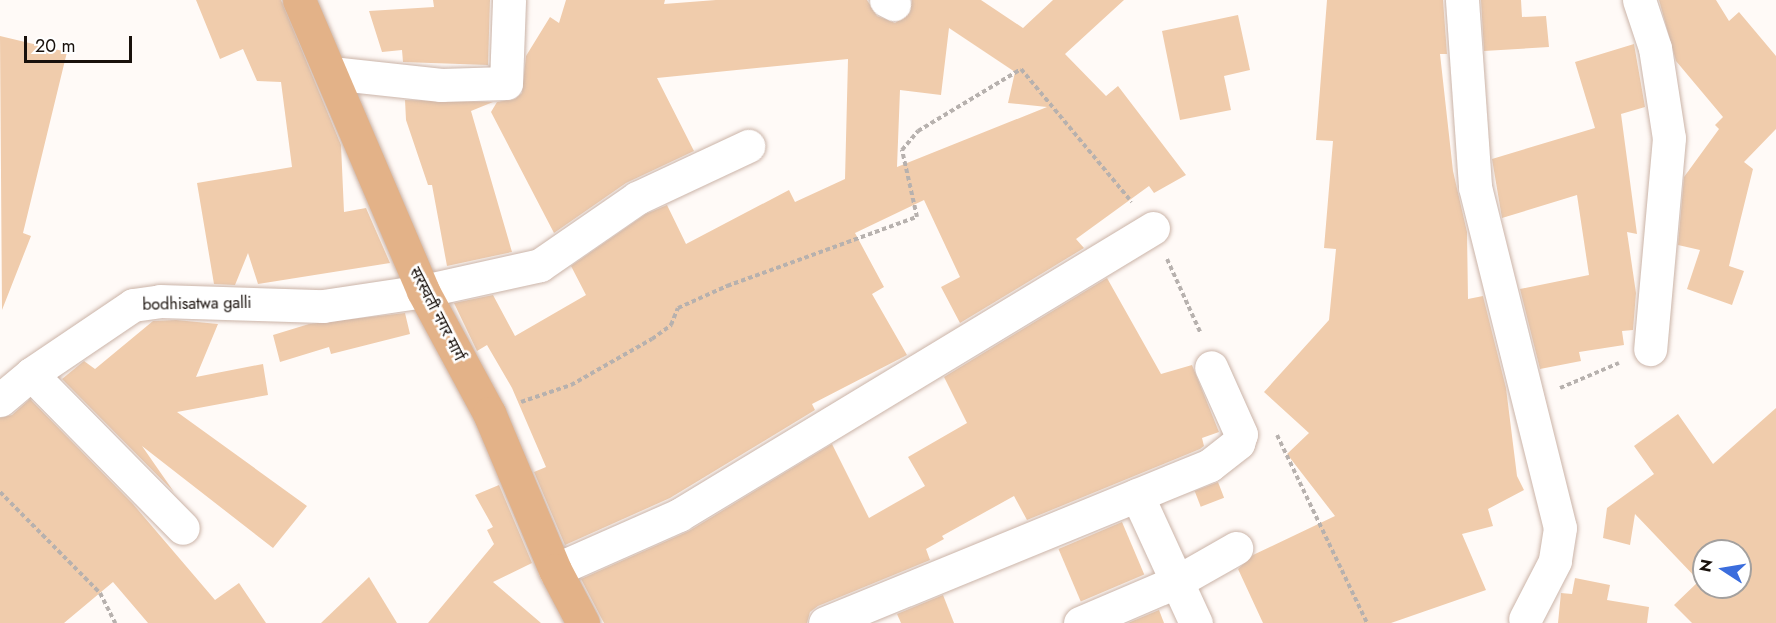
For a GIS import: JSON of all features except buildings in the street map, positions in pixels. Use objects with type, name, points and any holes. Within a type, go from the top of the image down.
[{"type":"main road","name":"सरस्वती नगर मार्ग","points":[[299,0],[423,291],[489,413],[555,570],[584,623]]},
{"type":"street","points":[[331,73],[441,85],[506,83],[509,0]]},
{"type":"street","points":[[1462,0],[1475,187],[1560,528],[1555,561],[1524,622]]},
{"type":"street","points":[[1639,0],[1655,48],[1670,138],[1650,349]]},
{"type":"street","name":"bodhisatwa galli","points":[[0,400],[31,374],[133,305],[172,302],[323,306],[423,291],[540,265],[637,198],[748,146]]},
{"type":"street","points":[[555,570],[679,515],[1153,228]]},
{"type":"street","points":[[825,623],[1210,465],[1240,440],[1212,367]]},
{"type":"street","points":[[31,374],[183,528]]},
{"type":"street","points":[[1137,495],[1196,623]]},
{"type":"street","points":[[1080,623],[1178,581],[1236,548]]},
{"type":"path","points":[[1528,402],[1650,349]]},
{"type":"path","points":[[0,492],[100,593],[115,623]]}]
